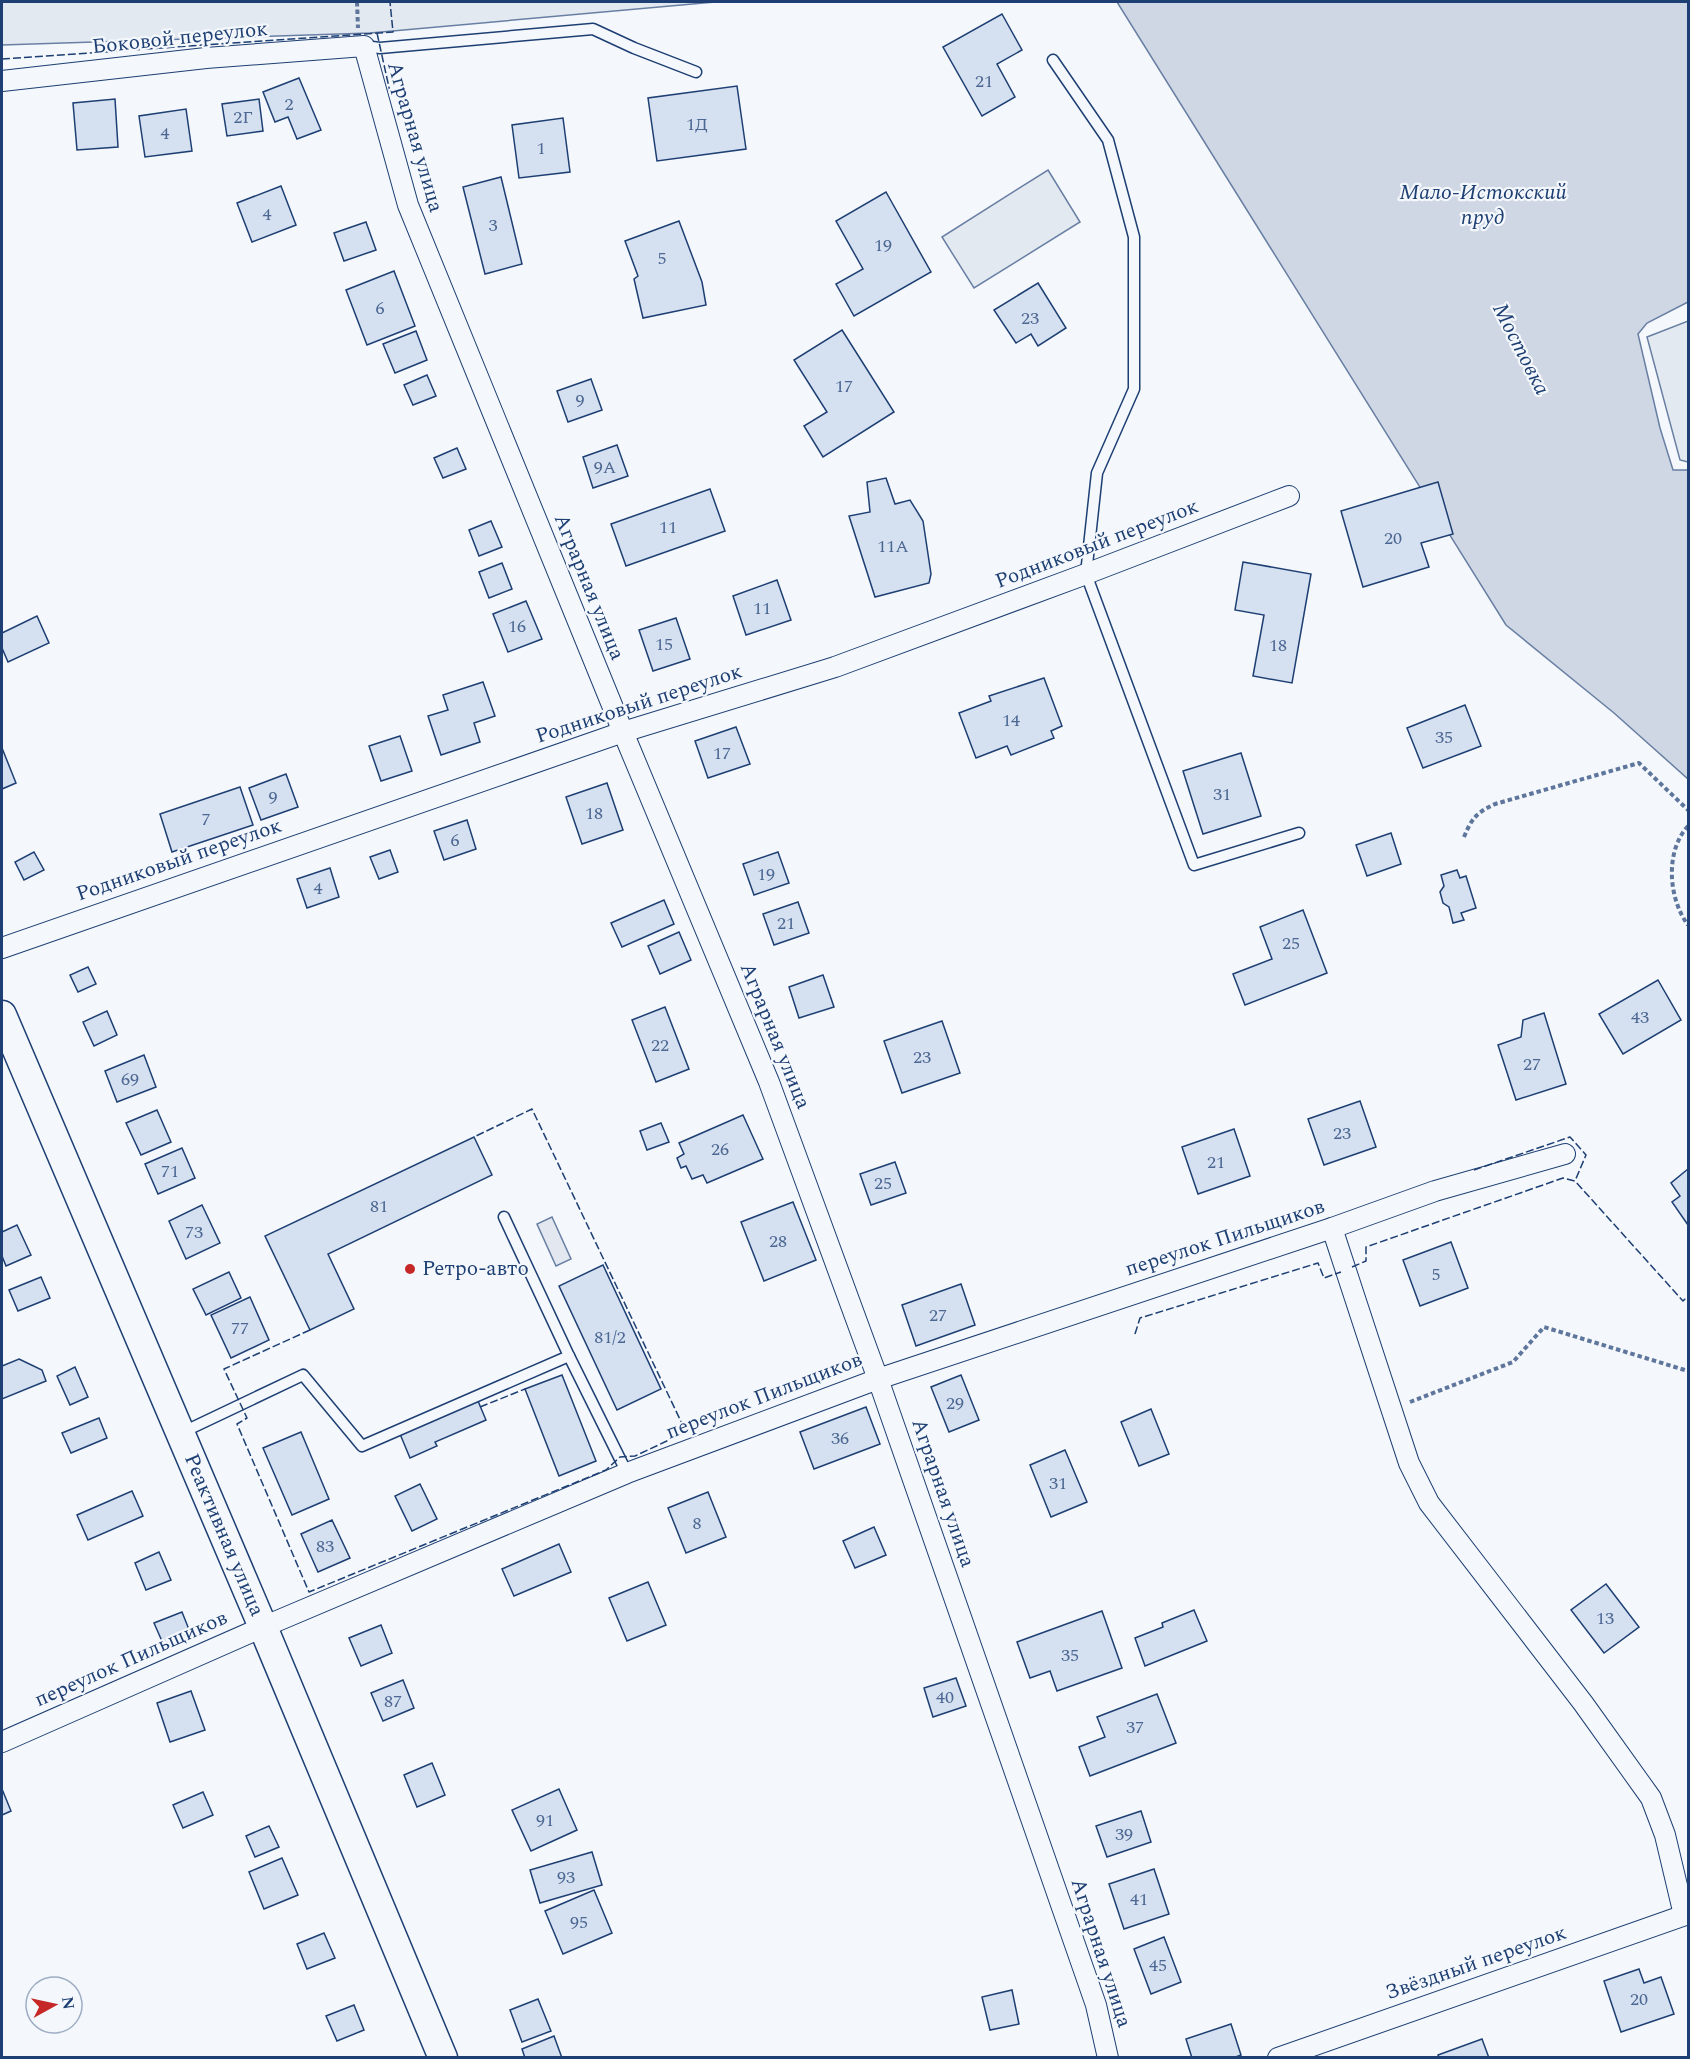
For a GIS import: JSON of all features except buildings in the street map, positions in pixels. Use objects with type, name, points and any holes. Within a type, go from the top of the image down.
[{"type":"main road","name":"Реактивная улица","points":[[2,1015],[263,1627],[443,2058]]},
{"type":"street","name":"Боковой переулок","points":[[2,81],[206,58],[364,46]]},
{"type":"street","name":"Аграрная улица","points":[[364,46],[408,205],[622,732],[769,1082],[878,1378],[1096,2005],[1108,2058]]},
{"type":"street","name":"Родниковый переулок","points":[[2,948],[622,732],[835,667],[1289,496]]},
{"type":"street","name":"переулок Пильщиков","points":[[2,1742],[263,1627],[627,1473],[878,1378],[1332,1228],[1435,1191],[1566,1154]]},
{"type":"street","points":[[1332,1228],[1409,1462],[1429,1503],[1583,1703],[1651,1798],[1665,1835],[1686,1915]]},
{"type":"street","name":"Звёздный переулок","points":[[1278,2058],[1686,1915]]},
{"type":"lane","points":[[364,46],[380,48],[592,29],[696,72]]},
{"type":"lane","points":[[1053,60],[1108,140],[1134,237],[1134,389],[1098,473],[1086,574],[1194,865],[1299,833]]},
{"type":"lane","points":[[504,1217],[627,1473]]},
{"type":"lane","points":[[180,1433],[303,1375],[363,1446],[569,1356]]},
{"type":"path","points":[[1464,837],[1472,820],[1481,811],[1495,804],[1639,763],[1689,810]]},
{"type":"path","points":[[1689,826],[1676,844],[1672,870],[1675,894],[1689,925]]},
{"type":"path","points":[[1392,1409],[1513,1362],[1544,1327],[1689,1371]]},
{"type":"shaded area","points":[[2,2],[715,2],[370,33],[2,45]]},
{"type":"shaded area","points":[[1048,170],[1080,222],[974,288],[942,237]]},
{"type":"shaded area","points":[[1688,321],[1688,462],[1680,460],[1647,337]]},
{"type":"shaded area","points":[[552,1217],[571,1259],[556,1266],[537,1224]]},
{"type":"water","name":"Мало-Истокский пруд","points":[[1117,2],[1688,2],[1688,302],[1647,323],[1638,334],[1660,428],[1673,470],[1688,470],[1688,779],[1614,713],[1506,625]]},
{"type":"fence","points":[[2,59],[393,32],[390,2]]},
{"type":"fence","points":[[377,33],[390,92]]},
{"type":"fence","points":[[310,1330],[224,1369],[247,1418],[237,1424],[309,1592],[606,1470],[620,1457],[635,1456],[686,1432],[532,1109],[474,1137]]},
{"type":"fence","points":[[1474,1170],[1570,1137],[1586,1155],[1575,1181]]},
{"type":"fence","points":[[1352,1267],[1366,1261],[1366,1247],[1563,1178],[1575,1181],[1683,1301],[1688,1296]]},
{"type":"fence","points":[[1135,1334],[1140,1318],[1318,1263],[1324,1278],[1341,1272]]},
{"type":"fence","points":[[480,1407],[525,1389]]},
{"type":"place","name":"Ретро-авто","points":[[410,1269]]},
{"type":"water label","name":"Мостовка","points":[[1521,349]]}]
